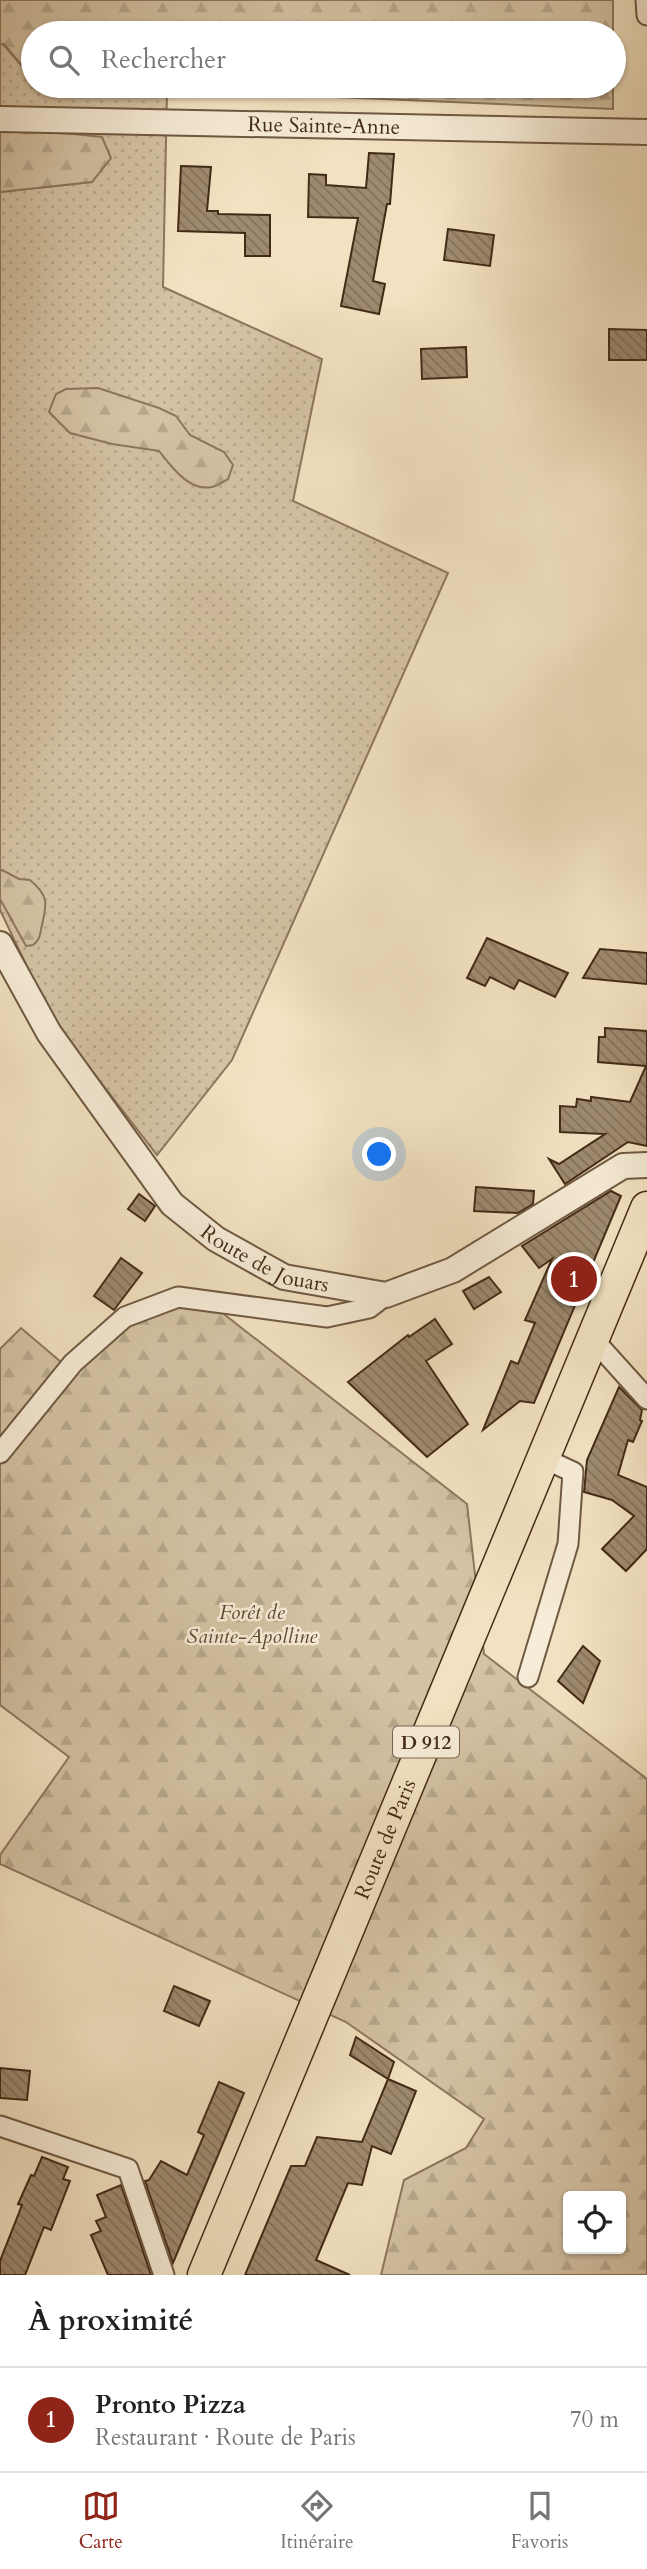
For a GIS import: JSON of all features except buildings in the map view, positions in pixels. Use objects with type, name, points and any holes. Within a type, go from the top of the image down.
[{"type":"main road","name":"Route de Paris","points":[[204,2275],[647,1208]]},
{"type":"street","points":[[646,0],[647,15]]},
{"type":"street","name":"Rue Sainte-Anne","points":[[0,119],[647,132]]},
{"type":"street","name":"Route de Jouars","points":[[0,944],[49,1033],[172,1204],[216,1240],[284,1277],[386,1295]]},
{"type":"street","points":[[0,1453],[74,1363],[125,1317],[178,1297],[327,1317],[369,1308],[386,1295],[453,1270],[623,1166],[647,1165]]},
{"type":"street","points":[[593,1339],[647,1399]]},
{"type":"street","points":[[528,1677],[568,1544],[573,1506],[573,1472],[543,1458]]},
{"type":"street","points":[[0,2126],[128,2169],[164,2275]]},
{"type":"green space","points":[[0,0],[613,0],[613,21],[21,21],[21,65],[4,44],[0,44]]},
{"type":"green space","points":[[0,44],[3,44],[21,65],[21,98],[167,98],[163,287],[322,359],[293,501],[448,573],[232,1060],[157,1155],[52,1019],[0,910],[0,192],[92,182],[64,133],[0,130]]},
{"type":"green space","points":[[358,98],[613,98],[613,109]]},
{"type":"green space","points":[[0,130],[102,137],[111,158],[92,182],[0,192]]},
{"type":"green space","points":[[98,388],[176,416],[190,435],[224,452],[233,465],[228,479],[212,487],[196,486],[181,476],[159,451],[112,444],[70,433],[49,412],[56,394],[66,389]]},
{"type":"green space","points":[[2,870],[19,879],[30,880],[43,895],[44,917],[39,936],[33,945],[26,946],[0,899]]},
{"type":"green space","name":"Forêt de Sainte-Apolline","points":[[211,1304],[467,1504],[484,1654],[647,1779],[647,2275],[381,2275],[404,2180],[466,2148],[484,2119],[346,2022],[0,1864],[0,1855],[69,1757],[0,1705],[0,1349],[21,1328],[61,1362],[153,1311]]},
{"type":"place","name":"Pronto Pizza","points":[[574,1279]]}]
